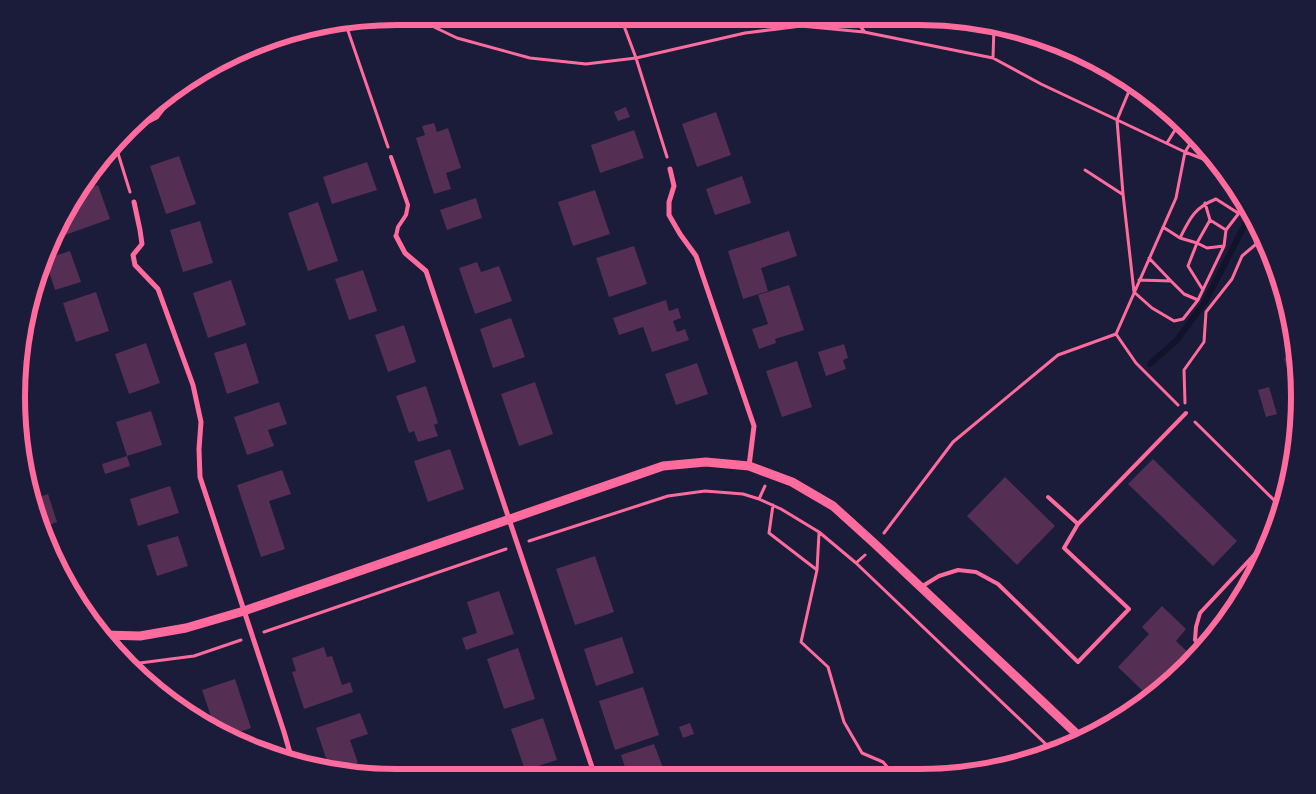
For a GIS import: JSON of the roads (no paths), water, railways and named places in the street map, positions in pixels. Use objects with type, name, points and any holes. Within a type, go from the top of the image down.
[{"type":"street","points":[[670,169],[674,186],[669,202],[669,216],[696,256],[754,426],[749,466]]},
{"type":"street","points":[[134,202],[142,244],[133,255],[135,265],[158,289],[193,385],[201,422],[199,449],[200,477],[290,753]]},
{"type":"street","points":[[396,236],[405,253],[426,271],[592,769]]},
{"type":"street","points":[[112,635],[140,636],[186,628],[244,611],[663,466],[706,462],[749,466],[792,482],[833,506],[1077,734]]},
{"type":"lane","points":[[391,157],[408,205],[406,216],[398,227],[396,236]]},
{"type":"lane","points":[[921,587],[938,576],[958,570],[976,572],[998,584],[1078,662],[1129,609],[1064,548],[1078,524],[1186,413]]},
{"type":"lane","points":[[1048,496],[1078,524]]},
{"type":"lane","points":[[1198,643],[1196,640],[1196,627],[1200,613],[1258,551]]},
{"type":"waterway","points":[[1150,364],[1177,340],[1205,302],[1247,221]]}]
